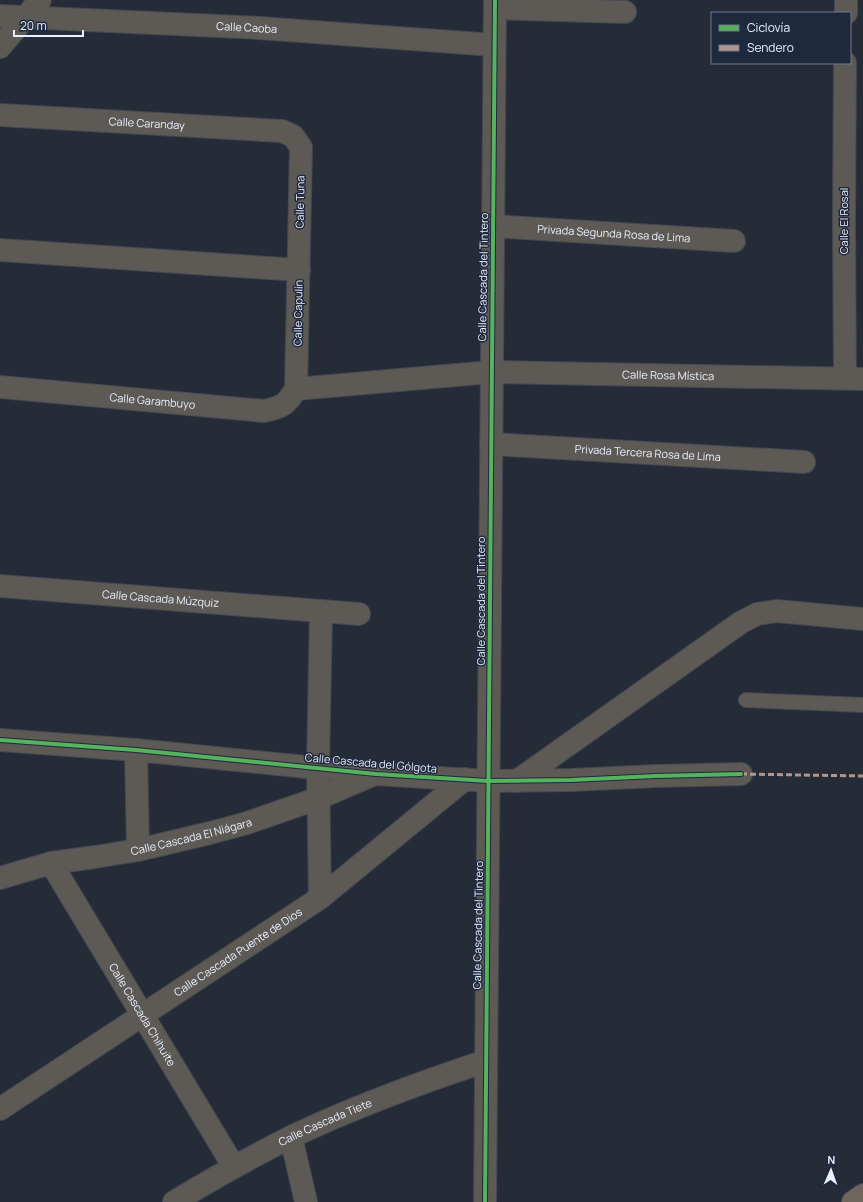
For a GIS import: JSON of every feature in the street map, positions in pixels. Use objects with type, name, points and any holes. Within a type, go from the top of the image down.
[{"type":"highway","points":[[853,1202],[863,1195]]},
{"type":"street","points":[[0,48],[24,17],[40,0]]},
{"type":"street","points":[[846,0],[846,12]]},
{"type":"street","points":[[495,4],[625,12]]},
{"type":"street","name":"Calle Cascada del Tintero","points":[[485,1202],[495,4]]},
{"type":"street","name":"Calle Caoba","points":[[0,16],[259,28],[494,45]]},
{"type":"street","name":"Calle El Rosal","points":[[845,64],[844,222],[854,379]]},
{"type":"street","name":"Calle Caranday","points":[[0,115],[282,131],[293,136]]},
{"type":"street","name":"Calle Tuna","points":[[293,136],[301,147],[299,270]]},
{"type":"street","name":"Privada Segunda Rosa de Lima","points":[[493,226],[734,240]]},
{"type":"street","name":"Calle Capulín","points":[[0,250],[299,270],[296,389]]},
{"type":"street","points":[[296,389],[491,372]]},
{"type":"street","name":"Calle Rosa Mística","points":[[491,372],[854,379]]},
{"type":"street","name":"Calle Garambuyo","points":[[0,387],[264,411],[278,408],[289,400],[296,389]]},
{"type":"street","name":"Privada Tercera Rosa de Lima","points":[[491,444],[804,462]]},
{"type":"street","name":"Calle Cascada Múzquiz","points":[[0,586],[359,614]]},
{"type":"street","points":[[320,898],[318,768],[321,611]]},
{"type":"street","points":[[517,781],[733,627],[757,614],[777,611],[863,619]]},
{"type":"street","name":"Calle Cascada del Gólgota","points":[[0,740],[136,750],[376,774],[488,781],[571,780],[741,774]]},
{"type":"street","points":[[136,750],[138,850]]},
{"type":"street","name":"Calle Cascada El Niágara","points":[[0,878],[51,863],[138,850],[247,823],[319,798],[376,774]]},
{"type":"street","name":"Calle Cascada Puente de Dios","points":[[0,1109],[320,898],[465,779]]},
{"type":"street","name":"Calle Cascada Chihuite","points":[[51,863],[234,1167]]},
{"type":"street","name":"Calle Cascada Tiete","points":[[174,1202],[234,1167],[291,1137],[353,1109],[417,1084],[486,1061]]},
{"type":"street","points":[[291,1137],[306,1202]]},
{"type":"lane","points":[[746,700],[863,705]]},
{"type":"marked path","points":[[741,774],[863,776]]},
{"type":"cycle path","points":[[485,1202],[495,0]]},
{"type":"cycle path","points":[[0,740],[136,750],[376,774],[488,781],[571,780],[741,774]]}]
